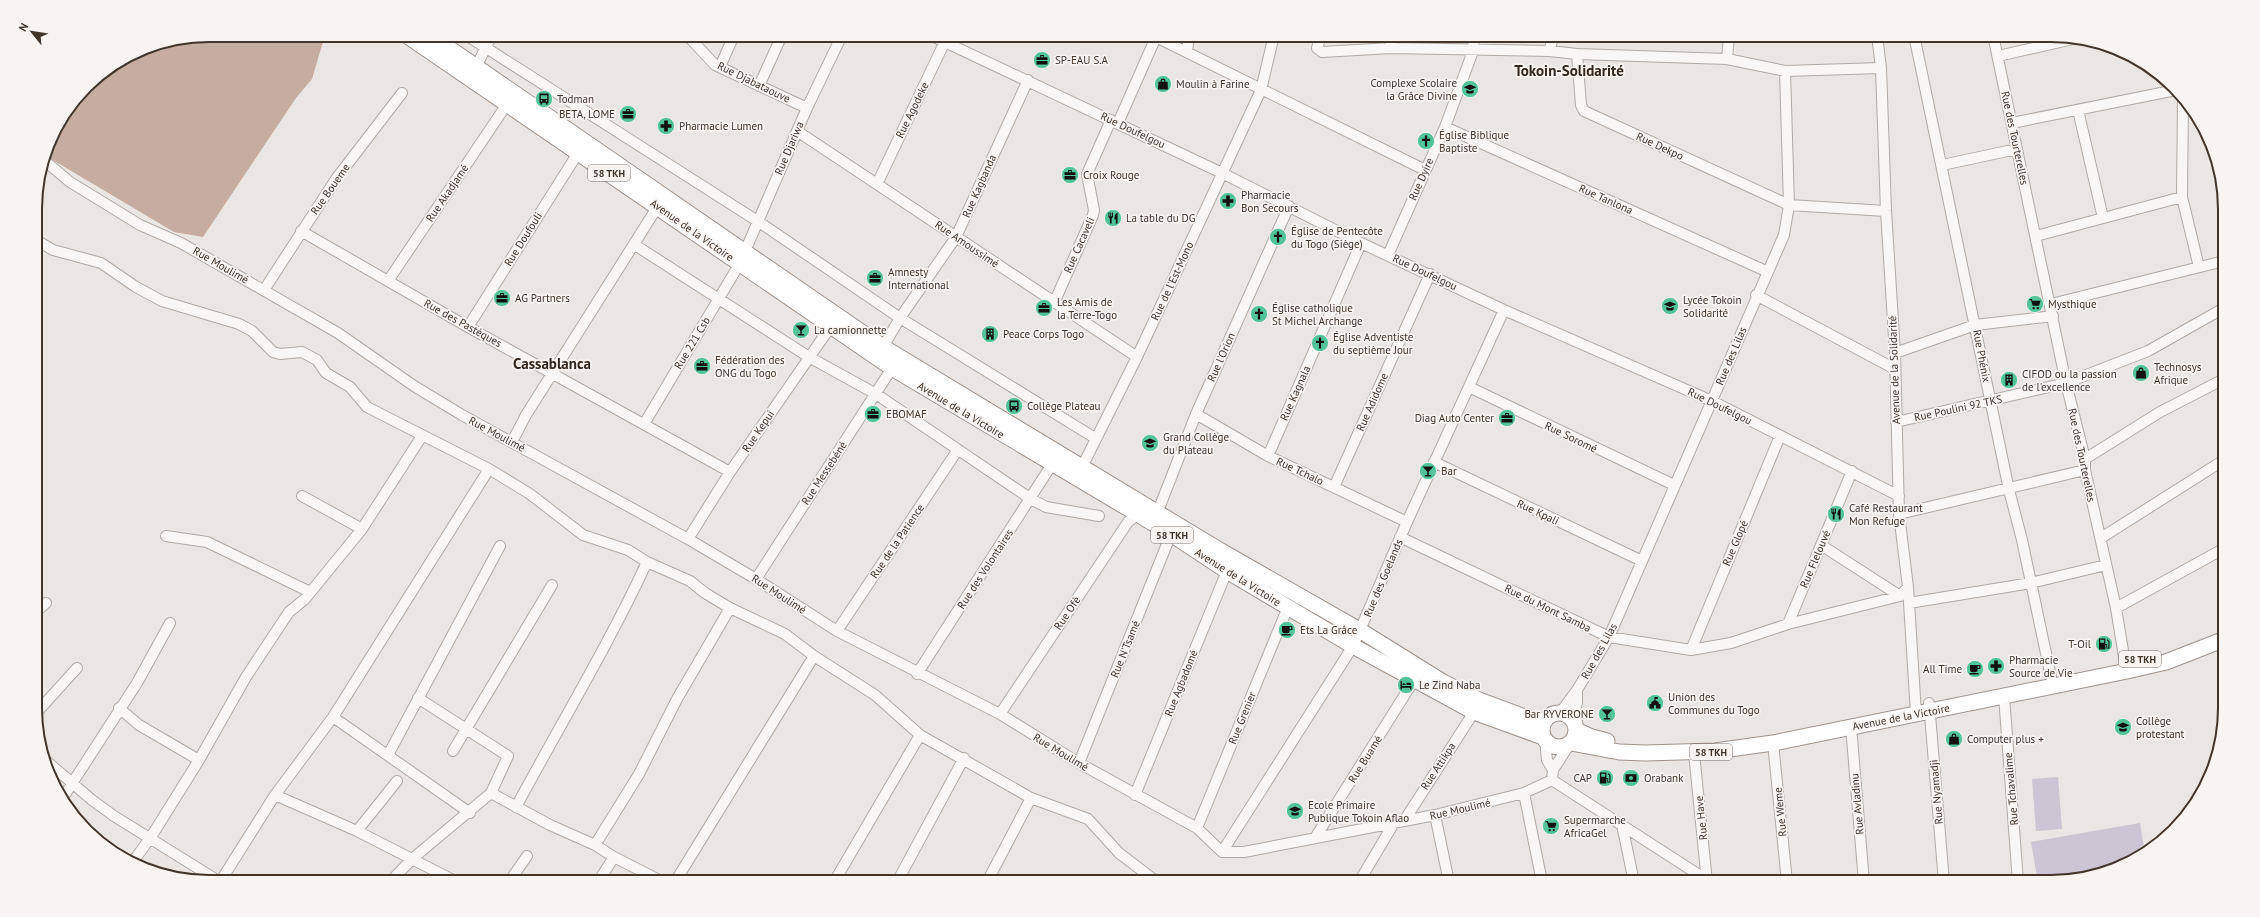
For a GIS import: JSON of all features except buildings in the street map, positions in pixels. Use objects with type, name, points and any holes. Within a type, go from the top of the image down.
[{"type":"highway","name":"Avenue de la Victoire","points":[[416,42],[658,206],[743,257],[1055,459]]},
{"type":"highway","name":"Avenue de la Victoire","points":[[440,42],[743,257],[831,326],[892,368],[1079,472],[1158,511],[1221,551],[1361,631],[1462,692],[1504,711],[1544,734]]},
{"type":"highway","name":"Avenue de la Victoire","points":[[1079,472],[1138,514],[1227,571],[1353,646],[1474,712],[1544,734]]},
{"type":"highway","name":"Avenue de la Victoire","points":[[1570,730],[1619,752],[1694,753],[1773,743],[1850,726],[2051,677],[2158,655],[2218,632]]},
{"type":"highway","name":"Avenue de la Victoire","points":[[1570,730],[1606,741],[1694,744],[2004,696],[2166,662],[2218,642]]},
{"type":"highway","points":[[1547,718],[1570,730],[1556,747],[1544,734],[1547,718]]},
{"type":"street","points":[[476,42],[759,222],[900,318],[1096,438]]},
{"type":"street","points":[[476,67],[488,42]]},
{"type":"street","name":"Rue Djabataouve","points":[[694,42],[720,67],[806,108]]},
{"type":"street","points":[[720,67],[731,42]]},
{"type":"street","points":[[759,86],[779,42]]},
{"type":"street","name":"Rue Djariwa","points":[[743,257],[806,108],[839,42]]},
{"type":"street","name":"Rue Agodeke","points":[[877,184],[945,42]]},
{"type":"street","name":"Rue Doufelgou","points":[[955,42],[1028,80],[1504,310],[1712,401],[1899,496]]},
{"type":"street","name":"Rue Cacaveli","points":[[1054,302],[1093,215],[1094,210],[1087,174],[1151,42]]},
{"type":"street","points":[[1166,42],[1261,90],[1426,170]]},
{"type":"street","points":[[1187,52],[1188,42]]},
{"type":"street","name":"Rue de l'Est-Mono","points":[[1079,472],[1137,358],[1261,90],[1272,42]]},
{"type":"street","points":[[1318,42],[1317,48],[1322,52],[1391,48],[1473,51],[1549,51],[1577,54],[1727,59],[1785,71],[1881,68]]},
{"type":"street","points":[[1391,42],[1391,48]]},
{"type":"street","name":"Rue Dyire","points":[[1388,255],[1445,127],[1473,51],[1474,42]]},
{"type":"street","points":[[1549,51],[1552,42]]},
{"type":"street","points":[[1727,59],[1728,42]]},
{"type":"street","name":"Avenue de la Solidarité","points":[[1878,42],[1881,68],[1886,211],[1895,369],[1899,514],[1922,708]]},
{"type":"street","name":"Rue Phénix","points":[[1916,42],[1990,402],[2051,677]]},
{"type":"street","name":"Rue des Tourterelles","points":[[1995,42],[2066,383],[2085,459],[2085,470],[2116,608],[2125,663]]},
{"type":"street","points":[[1998,56],[2060,42]]},
{"type":"street","name":"Rue Dekpo","points":[[1577,54],[1582,110],[1789,205]]},
{"type":"street","name":"Rue des Lilas","points":[[1553,775],[1570,730],[1577,703],[1577,690],[1608,637],[1712,401],[1766,271],[1784,235],[1789,205],[1785,71]]},
{"type":"street","name":"Rue Kagbanda","points":[[883,347],[900,318],[956,237],[1028,80]]},
{"type":"street","points":[[2012,123],[2169,91]]},
{"type":"street","name":"Rue Boueme","points":[[264,290],[336,179],[402,93]]},
{"type":"street","name":"Rue Akadjamé","points":[[388,281],[507,104]]},
{"type":"street","points":[[2183,106],[2182,197],[2199,267]]},
{"type":"street","points":[[2078,110],[2103,218]]},
{"type":"street","name":"Rue Tanlona","points":[[1445,127],[1766,271]]},
{"type":"street","name":"Rue Amoussimé","points":[[796,131],[1137,358]]},
{"type":"street","points":[[1942,165],[2017,149]]},
{"type":"street","name":"Rue Doufouli","points":[[468,327],[578,153]]},
{"type":"street","name":"Rue Moulimé","points":[[48,164],[70,182],[140,225],[181,243],[338,333],[414,386],[688,539],[756,579],[837,631],[917,674],[1000,714],[1079,763],[1197,828],[1222,852],[1244,852],[1435,815],[1524,793],[1553,775]]},
{"type":"street","points":[[2036,236],[2182,197]]},
{"type":"street","points":[[1789,205],[1886,211]]},
{"type":"street","points":[[512,442],[526,415],[635,245],[658,206]]},
{"type":"street","name":"Rue l'Orion","points":[[1158,511],[1196,414],[1289,206]]},
{"type":"street","name":"Rue des Pastèques","points":[[301,231],[468,327],[730,472]]},
{"type":"street","name":"Rue Kagnala","points":[[1268,456],[1361,242]]},
{"type":"street","points":[[42,244],[53,250],[101,263],[136,287],[162,301],[239,324],[252,331],[273,352],[280,354],[302,352],[317,360],[326,373],[350,387],[367,407],[489,469],[530,494],[583,535],[628,550],[647,562],[690,581],[705,593],[730,608],[785,634],[814,656],[875,695],[920,734],[1031,798],[1088,819],[1119,853],[1148,875]]},
{"type":"street","points":[[635,245],[809,357],[876,394],[957,451],[1031,499],[1046,507],[1099,516]]},
{"type":"street","name":"Rue 221 Csb","points":[[644,424],[743,257]]},
{"type":"street","points":[[2050,304],[2218,262]]},
{"type":"street","name":"Rue Adidome","points":[[1334,487],[1430,274]]},
{"type":"street","points":[[1756,295],[1895,369]]},
{"type":"street","name":"Rue des Goelands","points":[[1222,852],[1353,646],[1361,631],[1400,537],[1504,310]]},
{"type":"street","name":"Rue Poulini 92 TKS","points":[[1896,422],[1990,402],[2066,383],[2148,351],[2218,311]]},
{"type":"street","points":[[1894,353],[1975,326],[2053,316]]},
{"type":"street","name":"Rue Kepui","points":[[688,539],[730,472],[831,326]]},
{"type":"street","name":"Rue Messebéné","points":[[756,579],[892,368]]},
{"type":"street","points":[[2085,459],[2160,412],[2218,382]]},
{"type":"street","name":"Rue Soromé","points":[[1469,387],[1674,485]]},
{"type":"street","name":"Rue Tchalo","points":[[1196,414],[1268,456],[1407,522]]},
{"type":"street","points":[[136,858],[151,837],[199,760],[246,677],[289,612],[310,592],[362,529],[422,436]]},
{"type":"street","name":"Rue Glopé","points":[[1691,650],[1780,436]]},
{"type":"street","name":"Rue de la Patience","points":[[837,631],[957,451]]},
{"type":"street","name":"Rue des Volontaires","points":[[917,674],[1031,499],[1055,459]]},
{"type":"street","name":"Rue Kpali","points":[[1434,462],[1642,561]]},
{"type":"street","points":[[2100,538],[2218,464]]},
{"type":"street","points":[[224,875],[275,796],[333,717],[489,469]]},
{"type":"street","points":[[1899,514],[2009,490],[2085,470]]},
{"type":"street","name":"Rue Flelouvé","points":[[1788,624],[1852,471]]},
{"type":"street","points":[[302,496],[362,529]]},
{"type":"street","name":"Rue Ofè","points":[[1000,714],[1128,522],[1138,514]]},
{"type":"street","name":"Rue N'Tsamé","points":[[1079,763],[1171,534]]},
{"type":"street","points":[[166,536],[207,542],[310,592]]},
{"type":"street","name":"Rue du Mont Samba","points":[[1400,537],[1608,637],[1691,650],[1730,644],[1788,624],[1900,596]]},
{"type":"street","points":[[1821,545],[1900,596],[1908,587]]},
{"type":"street","points":[[388,755],[500,546]]},
{"type":"street","points":[[2116,608],[2218,551]]},
{"type":"street","points":[[516,807],[567,712],[622,616],[647,562]]},
{"type":"street","points":[[1910,603],[2031,583],[2106,565]]},
{"type":"street","name":"Rue Agbadomé","points":[[1135,795],[1227,571]]},
{"type":"street","points":[[454,751],[552,585]]},
{"type":"street","points":[[42,606],[46,603]]},
{"type":"street","name":"Rue Grenier","points":[[1197,828],[1288,607]]},
{"type":"street","points":[[595,845],[639,774],[678,699],[730,608]]},
{"type":"street","points":[[65,794],[144,670],[170,623]]},
{"type":"street","points":[[679,875],[814,656]]},
{"type":"street","points":[[42,706],[76,668]]},
{"type":"street","name":"Rue Buamé","points":[[1315,838],[1414,680]]},
{"type":"street","name":"Rue Tchavalime","points":[[2004,696],[2017,875]]},
{"type":"street","points":[[397,875],[412,859],[470,813],[491,793],[508,756],[467,728],[418,698]]},
{"type":"street","points":[[119,708],[139,726],[199,760]]},
{"type":"street","name":"Rue Nyamadji","points":[[1922,708],[1943,875]]},
{"type":"street","name":"Rue Attikpa","points":[[1363,875],[1474,712]]},
{"type":"street","points":[[333,717],[470,813]]},
{"type":"street","name":"Rue Avladinu","points":[[1850,726],[1863,875]]},
{"type":"street","points":[[838,875],[920,734]]},
{"type":"street","points":[[1544,734],[1547,760],[1553,775],[1622,825],[1699,875]]},
{"type":"street","name":"Rue Weme","points":[[1773,743],[1785,875]]},
{"type":"street","name":"Rue Have","points":[[1694,753],[1707,875]]},
{"type":"street","points":[[901,875],[964,758]]},
{"type":"street","points":[[52,766],[92,800],[114,816],[151,837],[209,875]]},
{"type":"street","points":[[357,831],[397,782]]},
{"type":"street","points":[[491,793],[516,807],[595,845],[614,857],[649,875]]},
{"type":"street","points":[[1524,793],[1541,875]]},
{"type":"street","points":[[275,796],[357,831],[443,875]]},
{"type":"street","points":[[991,875],[1031,798]]},
{"type":"street","points":[[1435,815],[1448,875]]},
{"type":"street","points":[[1622,825],[1633,875]]},
{"type":"street","points":[[514,875],[527,856]]},
{"type":"street","points":[[602,875],[614,857]]},
{"type":"shaded area","points":[[198,42],[323,42],[312,79],[296,98],[203,237],[174,232],[50,158],[64,125],[76,107],[99,83],[125,64],[155,51],[176,45]]},
{"type":"shaded area","points":[[2058,777],[2062,829],[2036,831],[2032,779]]},
{"type":"shaded area","points":[[2140,823],[2144,847],[2125,858],[2084,872],[2062,875],[2037,875],[2031,842]]},
{"type":"place","name":"SP-EAU S.A","points":[[1042,60]]},
{"type":"place","name":"Moulin à Farine","points":[[1163,84]]},
{"type":"place","name":"Complexe Scolaire la Grâce Divine","points":[[1470,89]]},
{"type":"place","name":"Todman","points":[[544,99]]},
{"type":"place","name":"BETA, LOME","points":[[628,114]]},
{"type":"place","name":"Pharmacie Lumen","points":[[666,126]]},
{"type":"place","name":"Église Biblique Baptiste","points":[[1426,141]]},
{"type":"place","name":"Croix Rouge","points":[[1070,175]]},
{"type":"place","name":"Pharmacie Bon Secours","points":[[1228,201]]},
{"type":"place","name":"La table du DG","points":[[1113,218]]},
{"type":"place","name":"Église de Pentecôte du Togo (Siège)","points":[[1278,237]]},
{"type":"place","name":"Amnesty International","points":[[875,278]]},
{"type":"place","name":"AG Partners","points":[[502,298]]},
{"type":"place","name":"Mysthique","points":[[2035,304]]},
{"type":"place","name":"Lycée Tokoin Solidarité","points":[[1670,306]]},
{"type":"place","name":"Les Amis de la Terre-Togo","points":[[1044,308]]},
{"type":"place","name":"Église catholique St Michel Archange","points":[[1259,314]]},
{"type":"place","name":"La camionnette","points":[[801,330]]},
{"type":"place","name":"Peace Corps Togo","points":[[990,334]]},
{"type":"place","name":"Église Adventiste du septième Jour","points":[[1320,343]]},
{"type":"place","name":"Fédération des ONG du Togo","points":[[702,366]]},
{"type":"place","name":"Technosys Afrique","points":[[2141,373]]},
{"type":"place","name":"CIFOD ou la passion de l'excellence","points":[[2009,380]]},
{"type":"place","name":"Collège Plateau","points":[[1014,406]]},
{"type":"place","name":"EBOMAF","points":[[873,414]]},
{"type":"place","name":"Diag Auto Center","points":[[1507,418]]},
{"type":"place","name":"Grand Collège du Plateau","points":[[1150,443]]},
{"type":"place","name":"Bar","points":[[1428,471]]},
{"type":"place","name":"Café Restaurant Mon Refuge","points":[[1836,514]]},
{"type":"place","name":"Ets La Grâce","points":[[1287,630]]},
{"type":"place","name":"T-Oil","points":[[2104,644]]},
{"type":"place","name":"Pharmacie Source de Vie","points":[[1996,666]]},
{"type":"place","name":"All Time","points":[[1975,669]]},
{"type":"place","name":"Le Zind Naba","points":[[1406,685]]},
{"type":"place","name":"Union des Communes du Togo","points":[[1655,703]]},
{"type":"place","name":"Bar RYVERONE","points":[[1607,714]]},
{"type":"place","name":"Collège protestant","points":[[2123,727]]},
{"type":"place","name":"Computer plus +","points":[[1954,739]]},
{"type":"place","name":"CAP","points":[[1605,778]]},
{"type":"place","name":"Orabank","points":[[1631,778]]},
{"type":"place","name":"Ecole Primaire Publique Tokoin Aflao","points":[[1295,811]]},
{"type":"place","name":"Supermarche AfricaGel","points":[[1551,826]]},
{"type":"district","name":"Tokoin-Solidarité","points":[[1569,71]]},
{"type":"district","name":"Cassablanca","points":[[552,364]]}]
